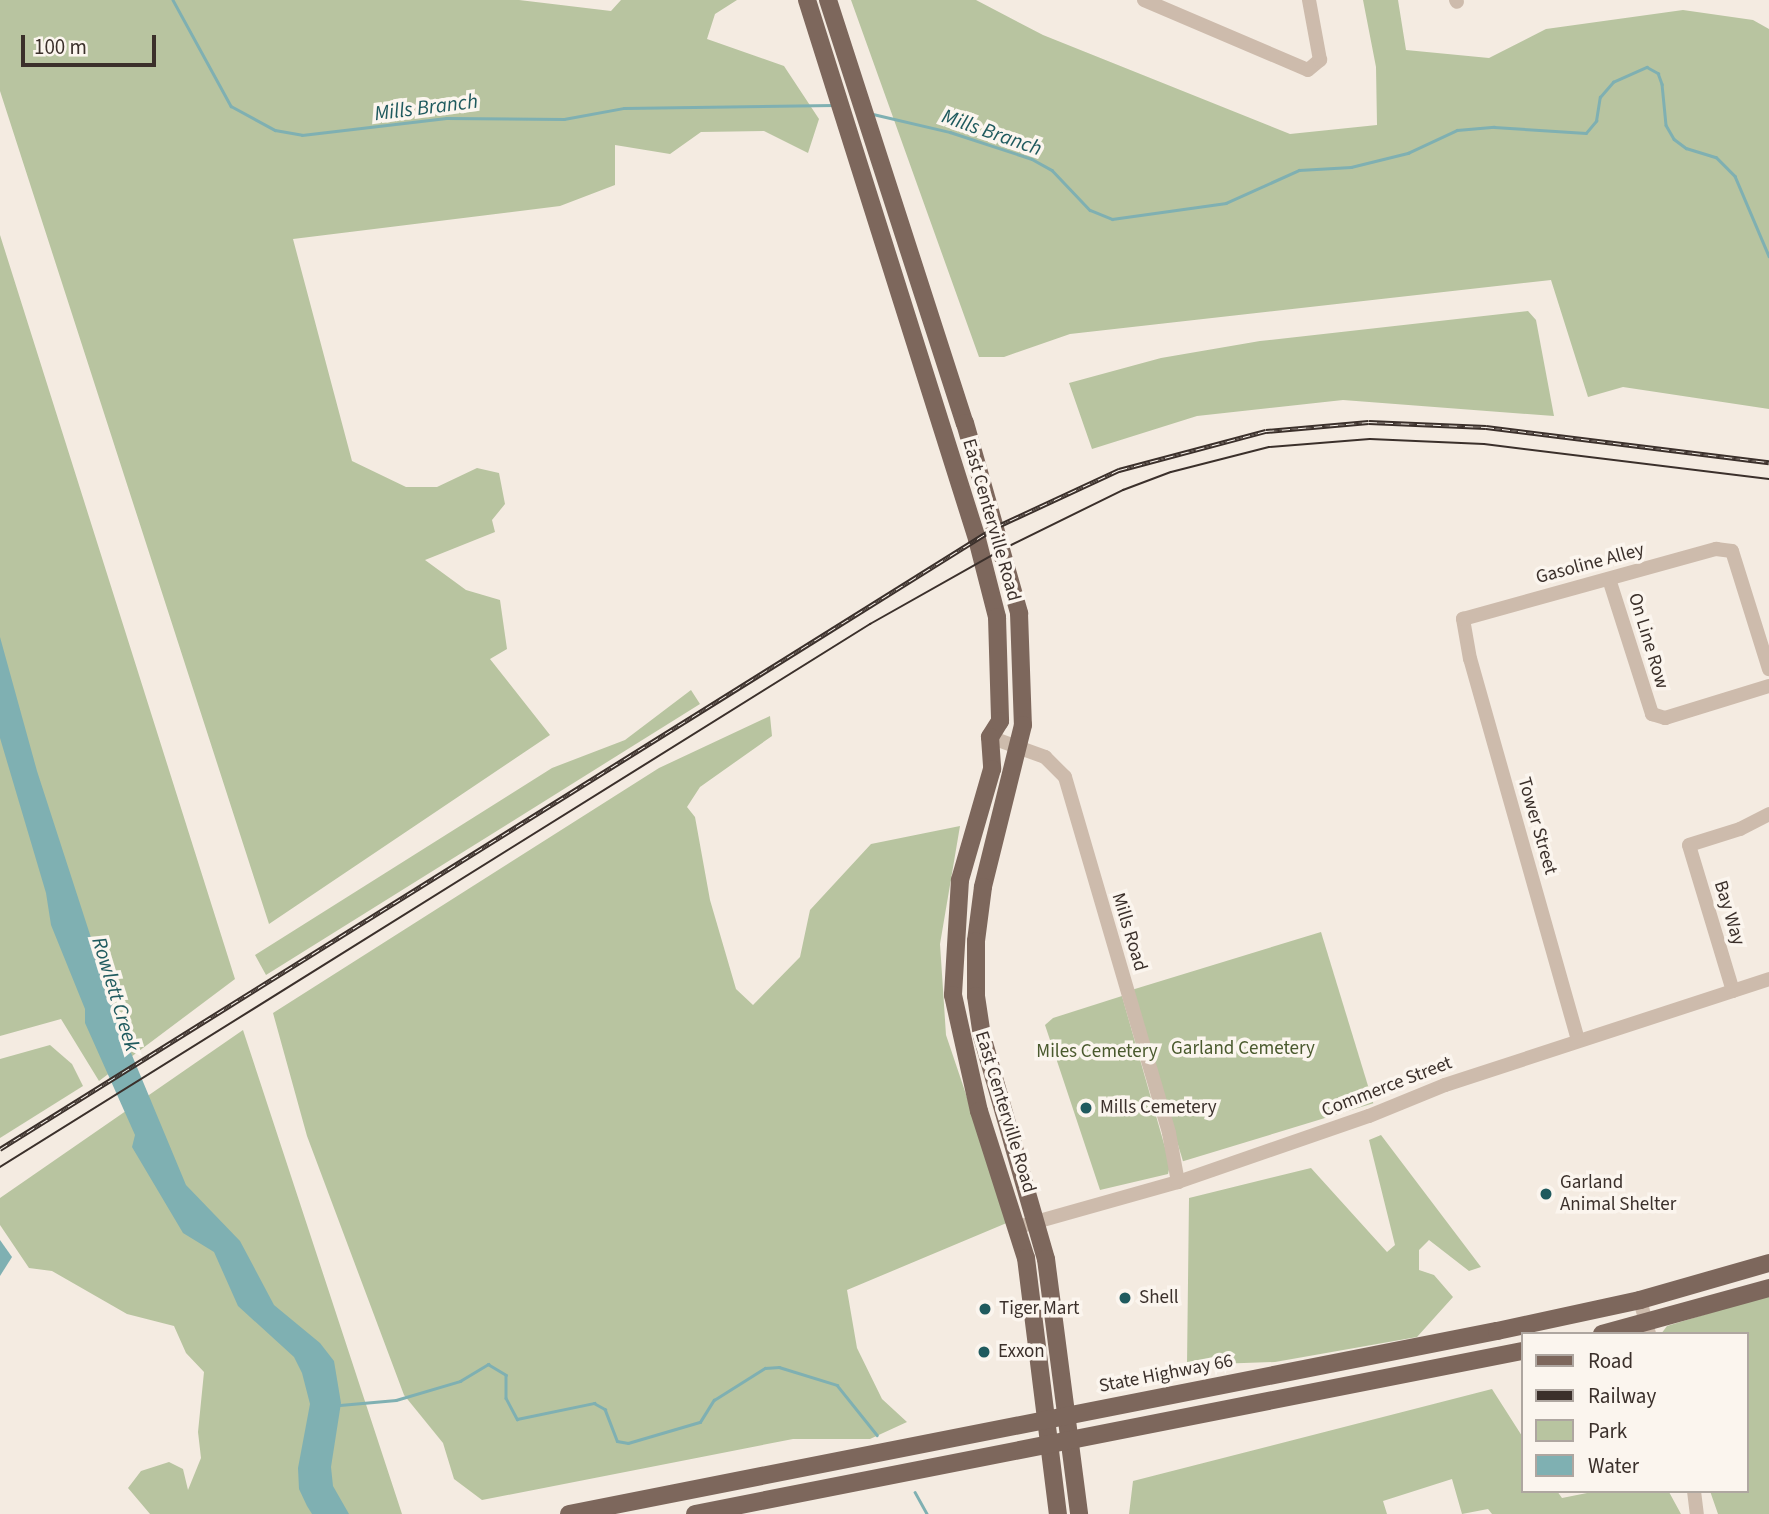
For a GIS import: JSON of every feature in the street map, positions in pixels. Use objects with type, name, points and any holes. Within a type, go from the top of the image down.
[{"type":"main road","name":"East Centerville Road","points":[[807,0],[983,560],[1000,645],[1000,721],[990,737],[992,769],[960,880],[953,995],[979,1111],[1018,1227],[1030,1279],[1046,1444],[1058,1514]]},
{"type":"main road","name":"East Centerville Road","points":[[828,0],[965,424],[1013,585],[1022,637],[1019,747],[984,887],[976,941],[976,996],[982,1036],[1046,1259],[1079,1514]]},
{"type":"main road","points":[[889,260],[910,253]]},
{"type":"main road","points":[[943,430],[965,424]]},
{"type":"main road","points":[[1000,645],[1022,637]]},
{"type":"main road","name":"State Highway 66","points":[[569,1514],[1640,1300],[1769,1263]]},
{"type":"main road","points":[[1620,1332],[1648,1329],[1769,1288]]},
{"type":"main road","points":[[695,1514],[1520,1351]]},
{"type":"street","points":[[1144,0],[1168,5],[1308,70],[1317,67],[1320,60],[1308,0]]},
{"type":"street","name":"Gasoline Alley","points":[[1462,623],[1469,614],[1716,550],[1732,551],[1769,669]]},
{"type":"street","name":"On Line Row","points":[[1609,579],[1652,714],[1665,718],[1769,686]]},
{"type":"street","name":"Tower Street","points":[[1462,623],[1578,1040]]},
{"type":"street","name":"Mills Road","points":[[990,737],[1045,757],[1065,777],[1169,1133],[1178,1182]]},
{"type":"street","name":"Bay Way","points":[[1733,991],[1689,845],[1741,829],[1769,814]]},
{"type":"street","name":"Commerce Street","points":[[1018,1227],[1178,1182],[1578,1040],[1769,979]]},
{"type":"street","points":[[1640,1300],[1648,1329]]},
{"type":"street","points":[[1694,1493],[1697,1514]]},
{"type":"green space","points":[[0,0],[519,0],[611,11],[621,0],[737,0],[715,14],[707,39],[784,66],[819,119],[808,153],[764,131],[701,132],[670,154],[615,145],[615,185],[560,206],[293,239],[352,461],[406,487],[437,487],[477,468],[499,473],[505,504],[492,520],[495,532],[425,560],[466,590],[500,600],[507,649],[490,659],[550,735],[269,924],[0,91]]},
{"type":"green space","points":[[851,0],[976,0],[1043,35],[1290,134],[1377,125],[1376,67],[1363,0],[1398,0],[1406,50],[1489,58],[1546,29],[1683,10],[1753,20],[1769,29],[1769,409],[1623,387],[1588,397],[1551,280],[1070,334],[1004,357],[979,357]]},
{"type":"green space","points":[[0,235],[235,979],[99,1081],[61,1019],[0,1036]]},
{"type":"green space","points":[[1528,311],[1536,320],[1554,416],[1343,400],[1197,416],[1092,449],[1069,383],[1161,358],[1260,341]]},
{"type":"green space","points":[[691,690],[700,704],[266,975],[255,955],[552,768],[625,740]]},
{"type":"green space","points":[[770,716],[772,736],[700,787],[687,807],[695,817],[710,900],[736,989],[753,1005],[800,957],[810,910],[871,844],[960,826],[940,944],[946,1035],[1009,1222],[847,1290],[857,1348],[882,1399],[907,1422],[870,1439],[793,1439],[482,1500],[454,1479],[443,1443],[404,1395],[307,1136],[273,1013],[659,768]]},
{"type":"green space","name":"Garland Cemetery","points":[[1321,932],[1373,1103],[1183,1161],[1131,990]]},
{"type":"green space","name":"Miles Cemetery","points":[[1122,996],[1170,1165],[1168,1174],[1100,1190],[1045,1025],[1053,1018]]},
{"type":"green space","points":[[243,1030],[402,1514],[150,1514],[128,1488],[141,1471],[169,1462],[183,1469],[188,1490],[201,1458],[198,1432],[204,1372],[186,1353],[174,1326],[127,1314],[52,1271],[29,1268],[0,1225],[0,1198]]},
{"type":"green space","points":[[50,1045],[72,1064],[83,1086],[0,1138],[0,1059]]},
{"type":"green space","points":[[1381,1135],[1481,1267],[1469,1271],[1429,1240],[1419,1250],[1419,1270],[1434,1275],[1453,1297],[1417,1337],[1275,1362],[1187,1365],[1189,1198],[1311,1168],[1387,1252],[1395,1245],[1369,1140]]},
{"type":"green space","points":[[1769,1295],[1769,1514],[1718,1514],[1711,1493],[1748,1493],[1748,1332],[1662,1332],[1667,1326]]},
{"type":"green space","points":[[1492,1389],[1520,1433],[1520,1493],[1558,1493],[1562,1498],[1587,1493],[1670,1493],[1681,1514],[1492,1514],[1488,1509],[1462,1514],[1452,1479],[1383,1501],[1387,1514],[1129,1514],[1133,1481]]},
{"type":"water","points":[[0,637],[37,771],[119,1024],[186,1185],[240,1241],[274,1305],[320,1343],[334,1361],[341,1403],[331,1467],[333,1486],[349,1514],[312,1514],[299,1489],[298,1468],[310,1404],[302,1373],[294,1357],[238,1306],[214,1252],[183,1233],[132,1147],[135,1135],[85,1023],[85,1009],[51,925],[46,893],[0,738]]},
{"type":"water","points":[[0,1240],[12,1257],[0,1276]]},
{"type":"waterway","name":"Mills Branch","points":[[173,0],[231,106],[275,130],[302,135],[446,118],[564,119],[624,108],[833,105]]},
{"type":"waterway","name":"Mills Branch","points":[[873,114],[950,132],[1032,159],[1052,170],[1090,210],[1112,219],[1226,203],[1299,170],[1351,167],[1408,153],[1457,130],[1494,127],[1586,133],[1596,121],[1600,97],[1613,82],[1647,67],[1658,73],[1662,84],[1666,125],[1674,139],[1686,148],[1716,157],[1735,176],[1769,256]]},
{"type":"waterway","points":[[340,1405],[396,1400],[460,1381],[488,1364],[506,1375],[506,1398],[517,1419],[594,1403],[605,1409],[617,1441],[628,1443],[700,1422],[714,1400],[765,1368],[779,1367],[837,1385],[877,1435]]},
{"type":"waterway","points":[[915,1492],[927,1514]]},
{"type":"tram line","points":[[0,1167],[870,624],[1003,549],[1123,490],[1171,472],[1269,447],[1370,439],[1484,444],[1769,479]]},
{"type":"railway","points":[[0,1149],[996,527],[1119,470],[1266,431],[1369,422],[1486,427],[1769,462]]},
{"type":"place","name":"Mills Cemetery","points":[[1086,1108]]},
{"type":"place","name":"Garland Animal Shelter","points":[[1546,1194]]},
{"type":"place","name":"Shell","points":[[1125,1298]]},
{"type":"place","name":"Tiger Mart","points":[[985,1309]]},
{"type":"place","name":"Exxon","points":[[984,1352]]},
{"type":"water label","name":"Rowlett Creek","points":[[116,994]]}]
